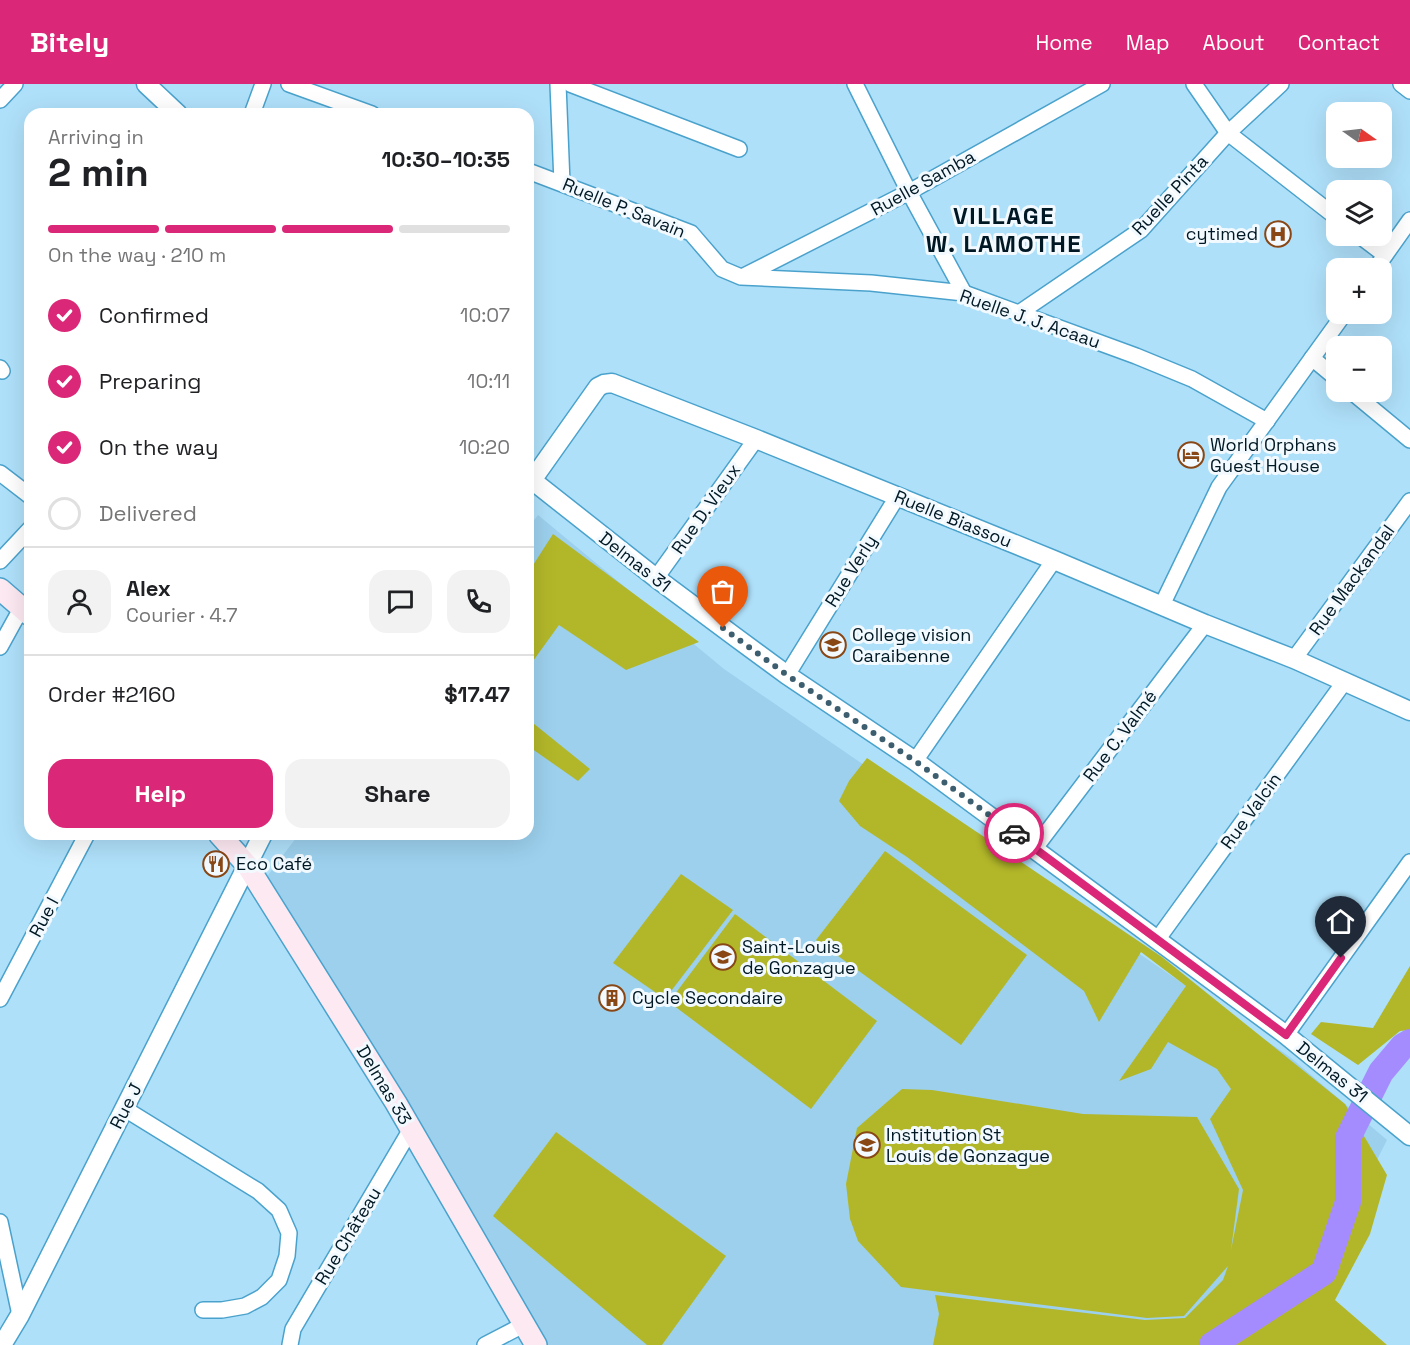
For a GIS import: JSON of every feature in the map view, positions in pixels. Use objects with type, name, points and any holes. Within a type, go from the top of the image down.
[{"type":"main road","points":[[0,589],[24,609]]},
{"type":"main road","name":"Delmas 33","points":[[224,840],[247,865],[411,1129],[536,1345]]},
{"type":"street","points":[[0,100],[15,84]]},
{"type":"street","points":[[146,84],[172,108]]},
{"type":"street","points":[[254,108],[263,84]]},
{"type":"street","points":[[289,84],[355,108]]},
{"type":"street","points":[[558,84],[562,183]]},
{"type":"street","points":[[570,84],[739,149]]},
{"type":"street","points":[[855,84],[909,192],[964,293]]},
{"type":"street","name":"Ruelle Samba","points":[[741,277],[909,192],[1102,84]]},
{"type":"street","points":[[1194,84],[1228,133],[1326,209]]},
{"type":"street","name":"Ruelle Pinta","points":[[1019,313],[1142,230],[1228,133],[1281,84]]},
{"type":"street","points":[[1401,84],[1410,91]]},
{"type":"street","name":"Ruelle P. Savain","points":[[534,173],[691,233],[722,269],[741,277]]},
{"type":"street","points":[[1383,258],[1410,220]]},
{"type":"street","points":[[1373,246],[1385,255]]},
{"type":"street","name":"Ruelle J. J. Acaau","points":[[741,277],[872,283],[964,293],[1192,379],[1267,421]]},
{"type":"street","points":[[1162,605],[1219,487],[1337,324]]},
{"type":"street","points":[[1312,358],[1326,370]]},
{"type":"street","name":"Ruelle Biassou","points":[[534,474],[598,387],[612,383],[1054,560],[1294,659],[1410,711]]},
{"type":"street","points":[[1364,402],[1410,440]]},
{"type":"street","name":"Rue D. Vieux","points":[[656,579],[756,439]]},
{"type":"street","points":[[0,473],[24,491]]},
{"type":"street","name":"Delmas 31","points":[[534,485],[656,579],[734,644],[787,675],[915,761],[1286,1035],[1410,1136]]},
{"type":"street","name":"Rue Verly","points":[[787,675],[897,497]]},
{"type":"street","name":"Rue Mackandal","points":[[1294,659],[1410,501]]},
{"type":"street","points":[[0,561],[24,535]]},
{"type":"street","points":[[915,761],[1054,560]]},
{"type":"street","points":[[0,647],[24,614]]},
{"type":"street","name":"Rue C. Valmé","points":[[1035,849],[1205,624]]},
{"type":"street","name":"Rue Valcin","points":[[1157,940],[1345,681]]},
{"type":"street","name":"Rue I","points":[[0,999],[84,840]]},
{"type":"street","name":"Rue J","points":[[2,1345],[20,1315],[125,1109],[259,840]]},
{"type":"street","points":[[1286,1035],[1410,862]]},
{"type":"street","points":[[125,1109],[258,1191],[279,1210],[289,1233],[287,1256],[279,1280],[262,1297],[245,1306],[222,1310],[203,1310]]},
{"type":"street","name":"Rue Château","points":[[290,1345],[293,1329],[411,1129]]},
{"type":"street","points":[[0,1222],[20,1315]]},
{"type":"street","points":[[486,1345],[525,1324]]},
{"type":"shaded area","name":"Saint-Louis de Gonzague","points":[[538,515],[724,669],[1290,1057],[1387,1140],[1284,1345],[548,1345],[259,887],[294,840],[534,840],[534,520]]},
{"type":"shaded area","points":[[553,534],[699,642],[626,670],[559,625],[534,660],[534,564]]},
{"type":"shaded area","points":[[534,724],[590,769],[578,781],[534,750]]},
{"type":"shaded area","points":[[867,758],[1162,957],[1345,1104],[1387,1175],[1370,1234],[1335,1300],[1387,1345],[933,1345],[939,1314],[935,1295],[1145,1320],[1185,1318],[1223,1280],[1228,1266],[1184,1316],[1147,1318],[901,1287],[858,1241],[850,1219],[846,1184],[857,1128],[902,1089],[932,1090],[1083,1114],[1197,1117],[1239,1189],[1231,1250],[1243,1190],[1210,1119],[1231,1089],[1217,1069],[1168,1042],[1151,1069],[1119,1081],[1186,986],[1141,952],[1099,1022],[1084,991],[907,857],[860,826],[839,801],[849,781]]},
{"type":"shaded area","points":[[885,851],[1027,955],[961,1045],[816,940]]},
{"type":"shaded area","points":[[681,874],[733,910],[665,999],[613,963]]},
{"type":"shaded area","points":[[735,914],[877,1021],[811,1109],[669,1002]]},
{"type":"shaded area","points":[[1410,966],[1410,1030],[1400,1031],[1358,1065],[1311,1034],[1321,1022],[1373,1028]]},
{"type":"shaded area","points":[[556,1132],[726,1256],[662,1345],[647,1345],[493,1216]]},
{"type":"waterway","points":[[1212,1345],[1324,1272],[1348,1202],[1348,1138],[1381,1072],[1403,1046],[1410,1042]]},
{"type":"way so far","points":[[723,628],[787,675],[915,761],[1014,833]]},
{"type":"place","name":"cytimed","points":[[1278,234]]},
{"type":"place","name":"World Orphans Guest House","points":[[1191,455]]},
{"type":"place","name":"College vision Caraibenne","points":[[833,645]]},
{"type":"place","name":"Eco Café","points":[[216,864]]},
{"type":"place","name":"Saint-Louis de Gonzague","points":[[723,957]]},
{"type":"place","name":"Cycle Secondaire","points":[[612,998]]},
{"type":"place","name":"Institution St Louis de Gonzague","points":[[867,1145]]},
{"type":"district","name":"VILLAGE W. LAMOTHE","points":[[1004,230]]},
{"type":"route","points":[[1014,833],[1286,1035],[1341,958]]}]
